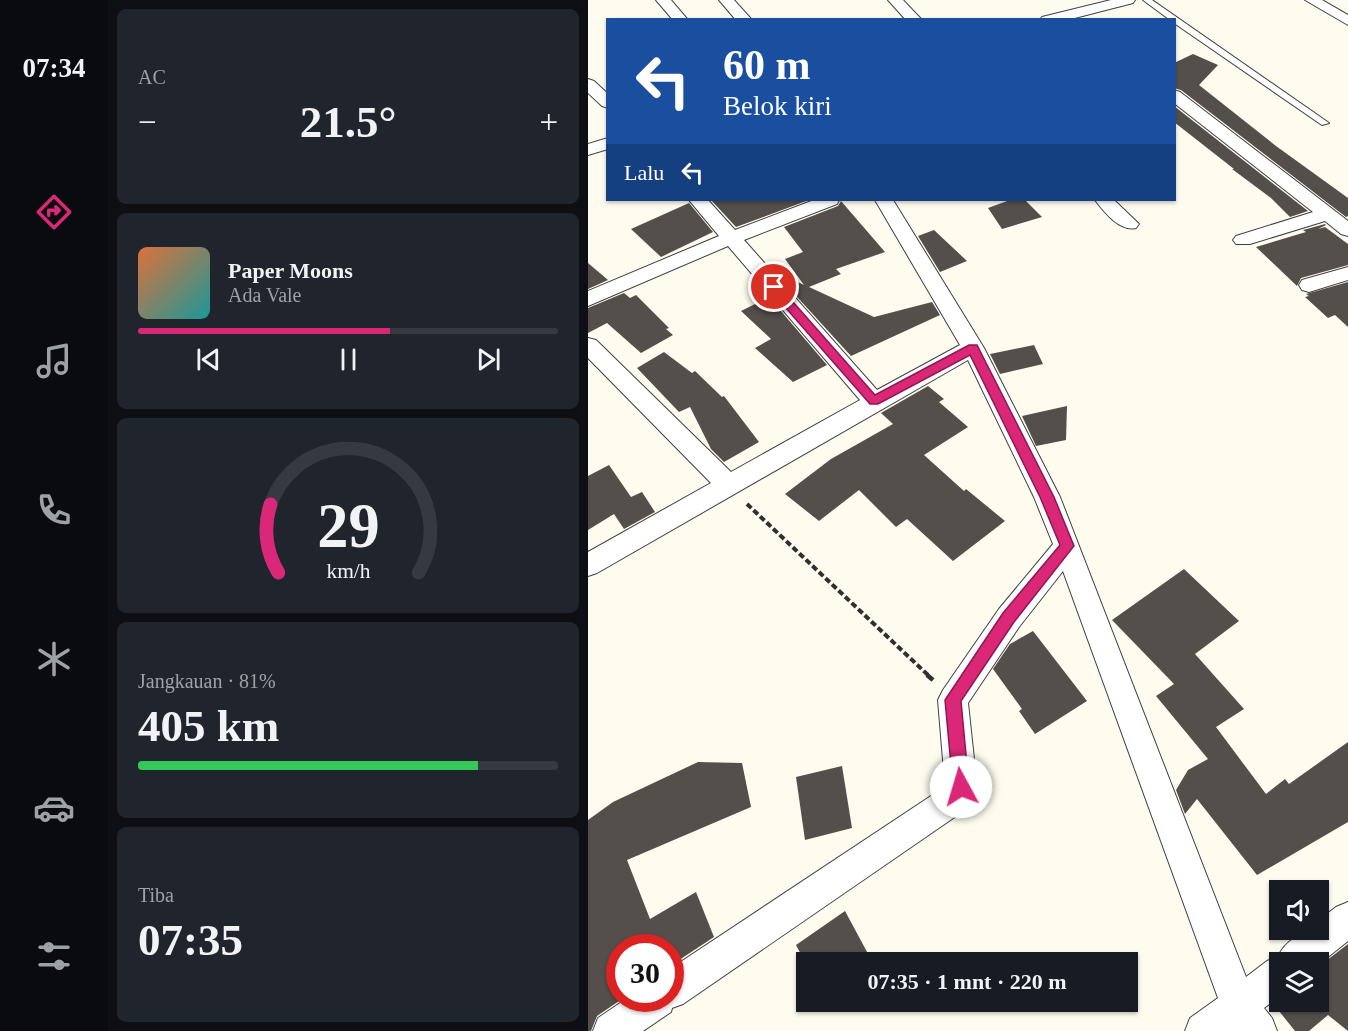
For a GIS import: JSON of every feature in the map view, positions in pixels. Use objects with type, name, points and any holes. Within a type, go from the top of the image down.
[{"type":"street","points":[[663,0],[679,18]]},
{"type":"street","points":[[726,0],[743,18]]},
{"type":"street","points":[[895,0],[913,18]]},
{"type":"street","points":[[1312,0],[1348,21]]},
{"type":"street","points":[[1073,17],[1122,1]]},
{"type":"street","points":[[591,80],[606,100]]},
{"type":"street","points":[[1176,97],[1348,230]]},
{"type":"street","points":[[588,150],[606,144]]},
{"type":"street","points":[[699,201],[733,237],[802,321],[874,401]]},
{"type":"street","points":[[588,299],[733,237],[827,201]]},
{"type":"street","points":[[885,201],[973,348],[1047,497],[1249,1018]]},
{"type":"street","points":[[1105,201],[1129,224]]},
{"type":"street","points":[[1243,240],[1328,214]]},
{"type":"street","points":[[1309,285],[1348,273]]},
{"type":"street","points":[[588,345],[729,486]]},
{"type":"street","points":[[588,565],[874,401],[973,348]]},
{"type":"street","points":[[684,982],[954,799],[961,787],[953,700],[1009,618],[1067,546]]},
{"type":"street","points":[[1307,952],[1348,920]]},
{"type":"street","points":[[1203,1031],[1249,1018],[1269,990]]},
{"type":"street","points":[[611,1031],[639,1012]]},
{"type":"lane","points":[[1147,0],[1173,18]]},
{"type":"lane","points":[[1176,20],[1325,123]]},
{"type":"path","points":[[729,486],[953,700]]},
{"type":"building","points":[[1193,54],[1218,65],[1199,85],[1276,146],[1348,198],[1348,216],[1346,217],[1181,90],[1176,89],[1176,62]]},
{"type":"building","points":[[1176,108],[1308,211],[1290,217],[1271,198],[1232,169],[1234,169],[1176,124]]},
{"type":"building","points":[[712,201],[806,201],[736,227]]},
{"type":"building","points":[[841,201],[885,252],[836,269],[841,274],[809,287],[874,317],[932,302],[940,315],[851,356],[788,287],[798,282],[804,285],[785,259],[803,252],[784,227],[838,206]]},
{"type":"building","points":[[1007,201],[1026,201],[1042,217],[1002,229],[988,208]]},
{"type":"building","points":[[689,203],[713,232],[661,257],[631,229]]},
{"type":"building","points":[[1325,224],[1318,229],[1325,227],[1348,244],[1348,265],[1301,278],[1297,286],[1256,247],[1306,232],[1303,230]]},
{"type":"building","points":[[934,230],[967,261],[940,272],[918,236]]},
{"type":"building","points":[[588,263],[608,280],[588,289]]},
{"type":"building","points":[[1348,282],[1348,327],[1335,315],[1328,318],[1305,297],[1309,296],[1306,294]]},
{"type":"building","points":[[624,293],[630,298],[636,295],[669,328],[666,329],[673,335],[641,353],[607,323],[588,333],[588,308]]},
{"type":"building","points":[[769,297],[827,365],[793,382],[755,348],[771,339],[741,311]]},
{"type":"building","points":[[1034,345],[1043,364],[1000,374],[990,354]]},
{"type":"building","points":[[664,352],[692,373],[695,371],[722,397],[724,396],[759,442],[724,462],[711,449],[690,407],[679,412],[637,368]]},
{"type":"building","points":[[928,386],[944,399],[939,402],[968,427],[924,455],[964,491],[966,489],[1005,521],[953,561],[907,519],[896,527],[859,490],[819,521],[785,494],[831,459],[893,424],[881,413]]},
{"type":"building","points":[[1067,406],[1066,440],[1036,446],[1022,416]]},
{"type":"building","points":[[609,465],[631,497],[642,492],[655,512],[624,529],[614,514],[588,530],[588,476]]},
{"type":"building","points":[[1184,569],[1239,621],[1195,654],[1244,709],[1216,727],[1266,794],[1285,779],[1289,784],[1348,742],[1348,822],[1257,875],[1197,799],[1185,814],[1176,790],[1188,770],[1208,759],[1156,696],[1174,684],[1112,620]]},
{"type":"building","points":[[1033,631],[1087,701],[1035,734],[1019,711],[1022,709],[993,669],[1010,644]]},
{"type":"building","points":[[698,762],[742,763],[751,807],[627,860],[650,919],[696,892],[714,937],[684,957],[684,934],[606,934],[606,1010],[597,1016],[591,1031],[588,1031],[588,820],[613,802]]},
{"type":"building","points":[[842,766],[852,828],[805,840],[796,777]]},
{"type":"building","points":[[845,911],[867,952],[800,952],[796,945]]},
{"type":"building","points":[[1348,944],[1348,1031],[1328,1015],[1309,1031],[1295,1031],[1280,1012],[1329,1012],[1329,959]]},
{"type":"route","points":[[774,287],[874,401],[973,348],[1047,497],[1067,546],[1009,618],[953,700],[961,787]]}]
